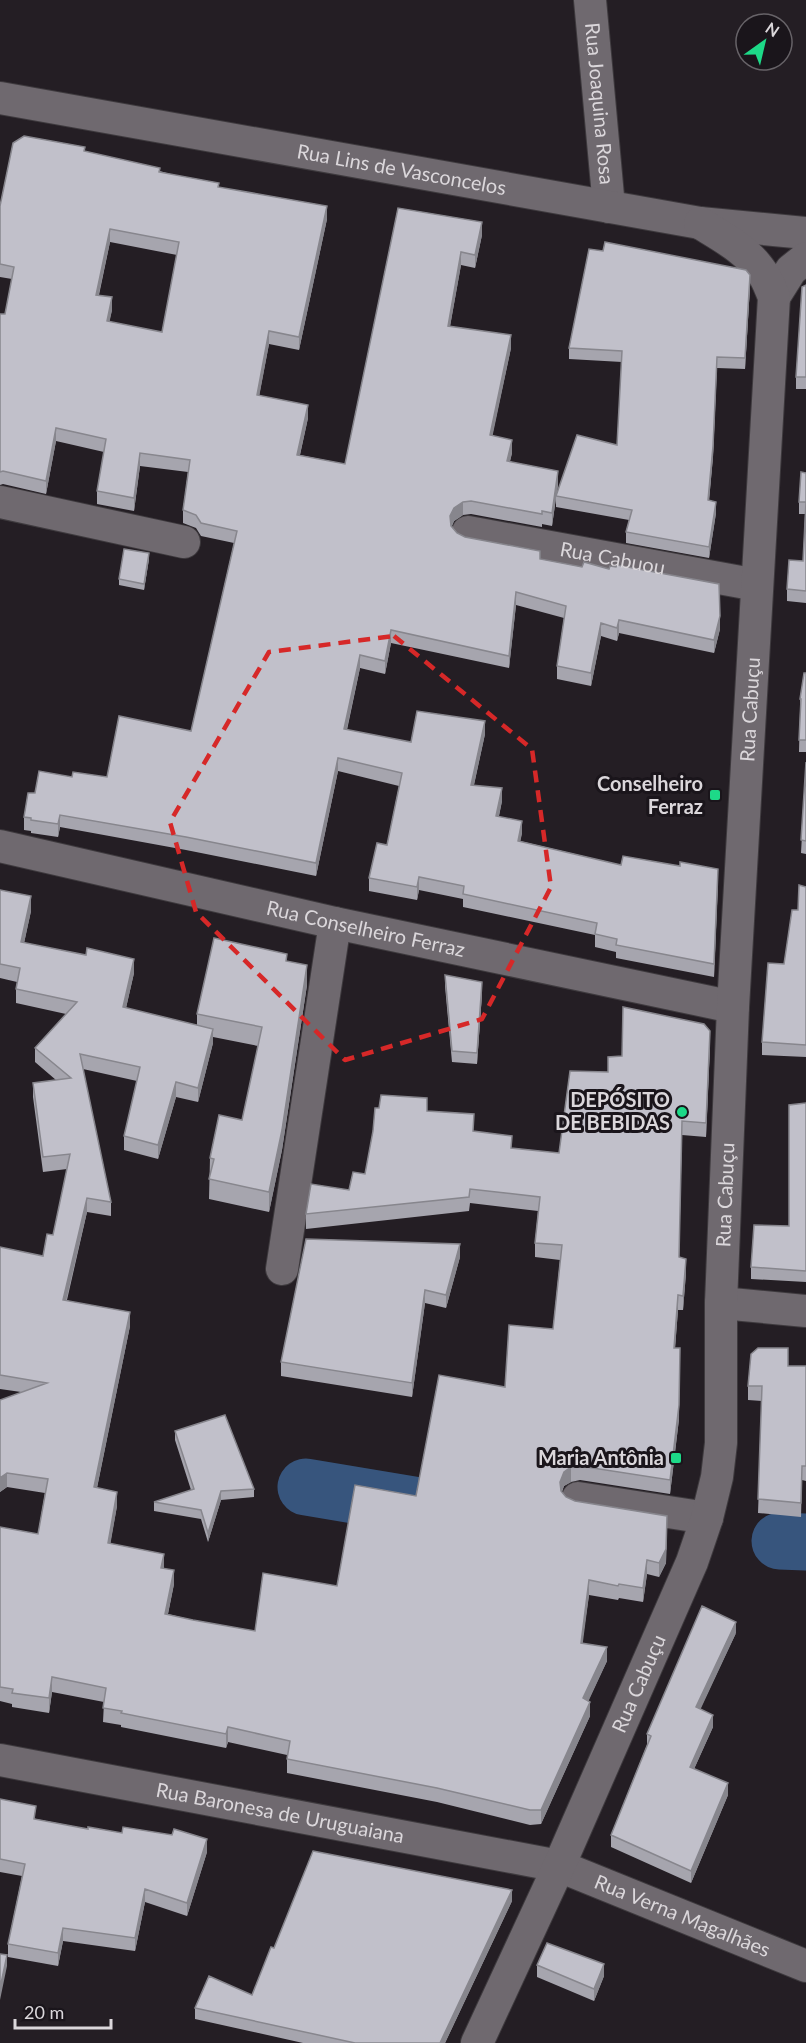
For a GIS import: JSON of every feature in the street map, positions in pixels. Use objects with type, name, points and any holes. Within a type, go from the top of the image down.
[{"type":"street","name":"Rua Joaquina Rosa","points":[[590,0],[609,207]]},
{"type":"street","name":"Rua Lins de Vasconcelos","points":[[0,98],[700,223],[806,233]]},
{"type":"street","name":"Rua Cabuçu","points":[[700,223],[751,257],[762,272],[774,297]]},
{"type":"street","name":"Rua Cabuçu","points":[[477,2043],[560,1866],[692,1562],[707,1518],[717,1477],[721,1443],[721,1303],[733,1007],[774,297],[791,270],[806,258]]},
{"type":"street","points":[[0,502],[184,542]]},
{"type":"street","name":"Rua Cabuou","points":[[468,532],[757,585]]},
{"type":"street","name":"Rua Conselheiro Ferraz","points":[[0,846],[335,923],[733,1007]]},
{"type":"street","points":[[282,1269],[335,923]]},
{"type":"street","points":[[721,1303],[806,1311]]},
{"type":"street","points":[[578,1498],[707,1518]]},
{"type":"street","name":"Rua Baronesa de Uruguaiana","points":[[0,1760],[560,1866]]},
{"type":"street","name":"Rua Verna Magalhães","points":[[560,1866],[806,1966]]},
{"type":"highlighted area","points":[[394,636],[532,749],[551,887],[482,1019],[345,1060],[196,912],[170,822],[269,652]]},
{"type":"building","points":[[24,136],[85,147],[84,151],[160,168],[159,172],[219,183],[218,187],[327,206],[299,337],[269,331],[257,395],[308,405],[297,455],[345,464],[398,208],[482,222],[475,255],[461,252],[448,326],[511,335],[490,435],[512,440],[507,461],[558,471],[552,513],[542,511],[542,514],[471,501],[463,502],[454,508],[450,516],[451,526],[465,537],[540,551],[540,559],[582,567],[584,562],[609,569],[610,566],[616,567],[617,565],[719,584],[720,616],[714,640],[619,620],[617,628],[601,623],[591,673],[557,666],[566,606],[516,592],[509,656],[391,630],[385,661],[360,655],[344,729],[411,742],[417,711],[485,721],[471,785],[502,788],[496,816],[522,821],[518,841],[621,865],[623,856],[680,866],[680,862],[718,869],[714,964],[616,945],[617,939],[595,934],[597,923],[463,894],[464,886],[419,877],[417,887],[369,878],[377,843],[387,845],[402,773],[338,758],[316,863],[60,815],[58,824],[24,817],[28,793],[35,793],[39,771],[72,777],[73,772],[107,777],[119,716],[191,731],[237,531],[201,523],[196,515],[183,510],[190,460],[140,453],[134,498],[97,491],[106,439],[56,428],[46,481],[0,472],[0,314],[5,314],[14,267],[0,264],[0,206],[13,143]],"holes":[[[110,229],[179,242],[162,332],[107,321],[112,297],[96,295]]]},
{"type":"building","points":[[605,242],[746,270],[750,275],[745,358],[717,357],[708,500],[716,502],[709,547],[626,532],[632,510],[556,496],[577,435],[617,445],[622,351],[569,348],[589,249],[603,251]]},
{"type":"building","points":[[806,285],[806,377],[796,377],[802,287]]},
{"type":"building","points":[[801,472],[806,473],[806,502],[799,502]]},
{"type":"building","points":[[806,502],[806,591],[787,589],[789,560],[803,561]]},
{"type":"building","points":[[124,549],[149,553],[144,584],[119,579]]},
{"type":"building","points":[[804,673],[806,673],[806,740],[799,740],[800,699]]},
{"type":"building","points":[[806,762],[806,841],[801,840]]},
{"type":"building","points":[[799,885],[806,887],[806,1045],[762,1042],[768,963],[784,964],[792,910],[798,910]]},
{"type":"building","points":[[0,890],[31,896],[21,942],[86,955],[87,948],[134,959],[123,1007],[213,1029],[198,1088],[176,1082],[158,1145],[124,1136],[140,1067],[80,1054],[111,1202],[87,1198],[63,1300],[130,1312],[94,1487],[117,1492],[108,1543],[164,1554],[161,1568],[174,1570],[165,1614],[193,1620],[255,1631],[263,1573],[337,1586],[355,1485],[416,1496],[439,1375],[505,1387],[509,1325],[553,1329],[562,1245],[535,1243],[540,1197],[470,1189],[469,1197],[306,1214],[311,1184],[349,1190],[353,1172],[365,1174],[375,1108],[379,1108],[381,1095],[427,1098],[427,1111],[474,1114],[473,1131],[512,1136],[511,1148],[559,1153],[570,1071],[608,1072],[608,1057],[622,1056],[623,1007],[704,1024],[710,1031],[706,1123],[682,1121],[679,1257],[686,1259],[683,1296],[678,1295],[674,1348],[680,1348],[679,1405],[670,1480],[580,1466],[571,1467],[564,1472],[560,1482],[561,1491],[566,1497],[575,1501],[667,1516],[666,1549],[659,1563],[647,1560],[643,1588],[589,1580],[581,1643],[607,1647],[583,1698],[590,1702],[541,1810],[530,1810],[437,1788],[287,1759],[290,1741],[228,1727],[226,1734],[103,1708],[106,1688],[52,1677],[49,1698],[12,1693],[13,1689],[0,1687],[0,1527],[38,1534],[48,1479],[7,1473],[0,1478],[0,1400],[47,1383],[0,1375],[0,1247],[43,1256],[47,1234],[53,1235],[70,1154],[43,1157],[33,1083],[71,1078],[35,1048],[77,1002],[16,989],[20,968],[0,964]]},
{"type":"building","points":[[214,938],[287,954],[286,961],[307,965],[282,1130],[269,1192],[209,1179],[214,1159],[210,1158],[219,1115],[242,1120],[262,1027],[197,1014]]},
{"type":"building","points":[[445,975],[482,982],[477,1053],[452,1051]]},
{"type":"building","points":[[806,1103],[806,1271],[751,1267],[754,1225],[789,1226],[789,1105]]},
{"type":"building","points":[[306,1239],[460,1244],[446,1295],[425,1290],[412,1383],[281,1362]]},
{"type":"building","points":[[758,1348],[788,1348],[788,1366],[806,1366],[806,1466],[802,1466],[801,1503],[758,1499],[762,1386],[748,1386],[751,1354]]},
{"type":"building","points":[[225,1415],[254,1489],[221,1491],[208,1533],[201,1510],[154,1502],[194,1489],[175,1431]]},
{"type":"building","points":[[702,1606],[736,1622],[696,1707],[713,1715],[690,1767],[728,1783],[691,1871],[611,1835],[651,1736],[647,1734]]},
{"type":"building","points":[[0,1799],[36,1806],[34,1819],[122,1833],[123,1827],[172,1835],[174,1829],[207,1839],[187,1903],[145,1889],[135,1938],[63,1928],[58,1953],[8,1944],[25,1864],[0,1859]]},
{"type":"building","points":[[313,1851],[512,1890],[440,2043],[355,2043],[195,2008],[209,1976],[252,1995],[271,1947],[274,1948]]},
{"type":"building","points":[[547,1943],[604,1964],[594,1989],[537,1965]]},
{"type":"building","points":[[0,1954],[7,1955],[0,1988]]},
{"type":"waterway","points":[[306,1487],[432,1508]]},
{"type":"waterway","points":[[780,1541],[806,1542]]},
{"type":"place","name":"Conselheiro Ferraz","points":[[715,795]]},
{"type":"place","name":"DEPÓSITO DE BEBIDAS","points":[[682,1112]]},
{"type":"place","name":"Maria Antônia","points":[[676,1458]]}]
